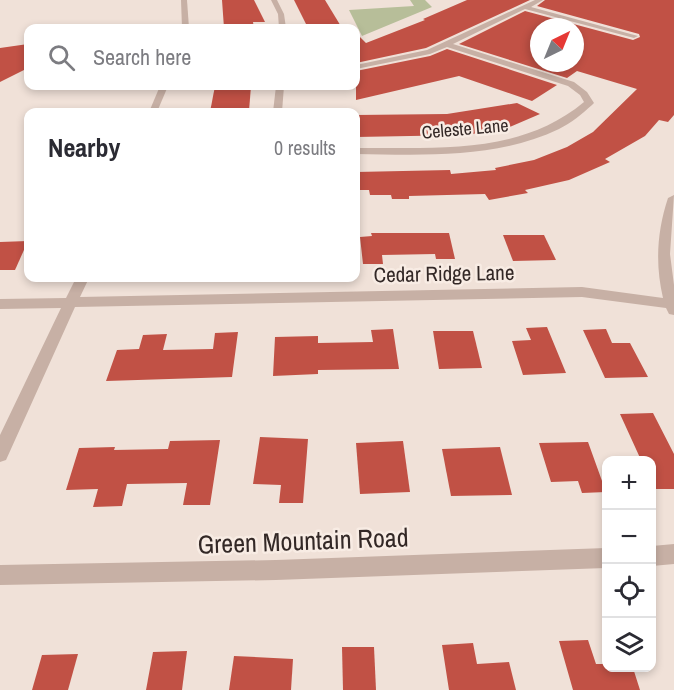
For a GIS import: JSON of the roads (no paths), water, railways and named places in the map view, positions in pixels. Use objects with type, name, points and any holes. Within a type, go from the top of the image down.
[{"type":"street","points":[[184,0],[186,24]]},
{"type":"street","points":[[274,0],[281,14],[282,24]]},
{"type":"street","points":[[360,66],[407,58],[446,44],[540,0]]},
{"type":"street","points":[[525,7],[633,36]]},
{"type":"street","name":"Celeste Lane","points":[[360,151],[456,149],[507,144],[554,129],[589,102],[584,94],[571,84],[446,44]]},
{"type":"street","points":[[155,108],[162,90]]},
{"type":"street","points":[[278,108],[280,90]]},
{"type":"street","points":[[673,307],[665,275],[662,242],[667,216],[674,198]]},
{"type":"street","points":[[0,454],[80,282]]},
{"type":"street","name":"Cedar Ridge Lane","points":[[0,304],[582,292],[673,307]]},
{"type":"street","points":[[656,556],[674,554]]},
{"type":"street","name":"Green Mountain Road","points":[[0,575],[288,570],[602,558]]}]
